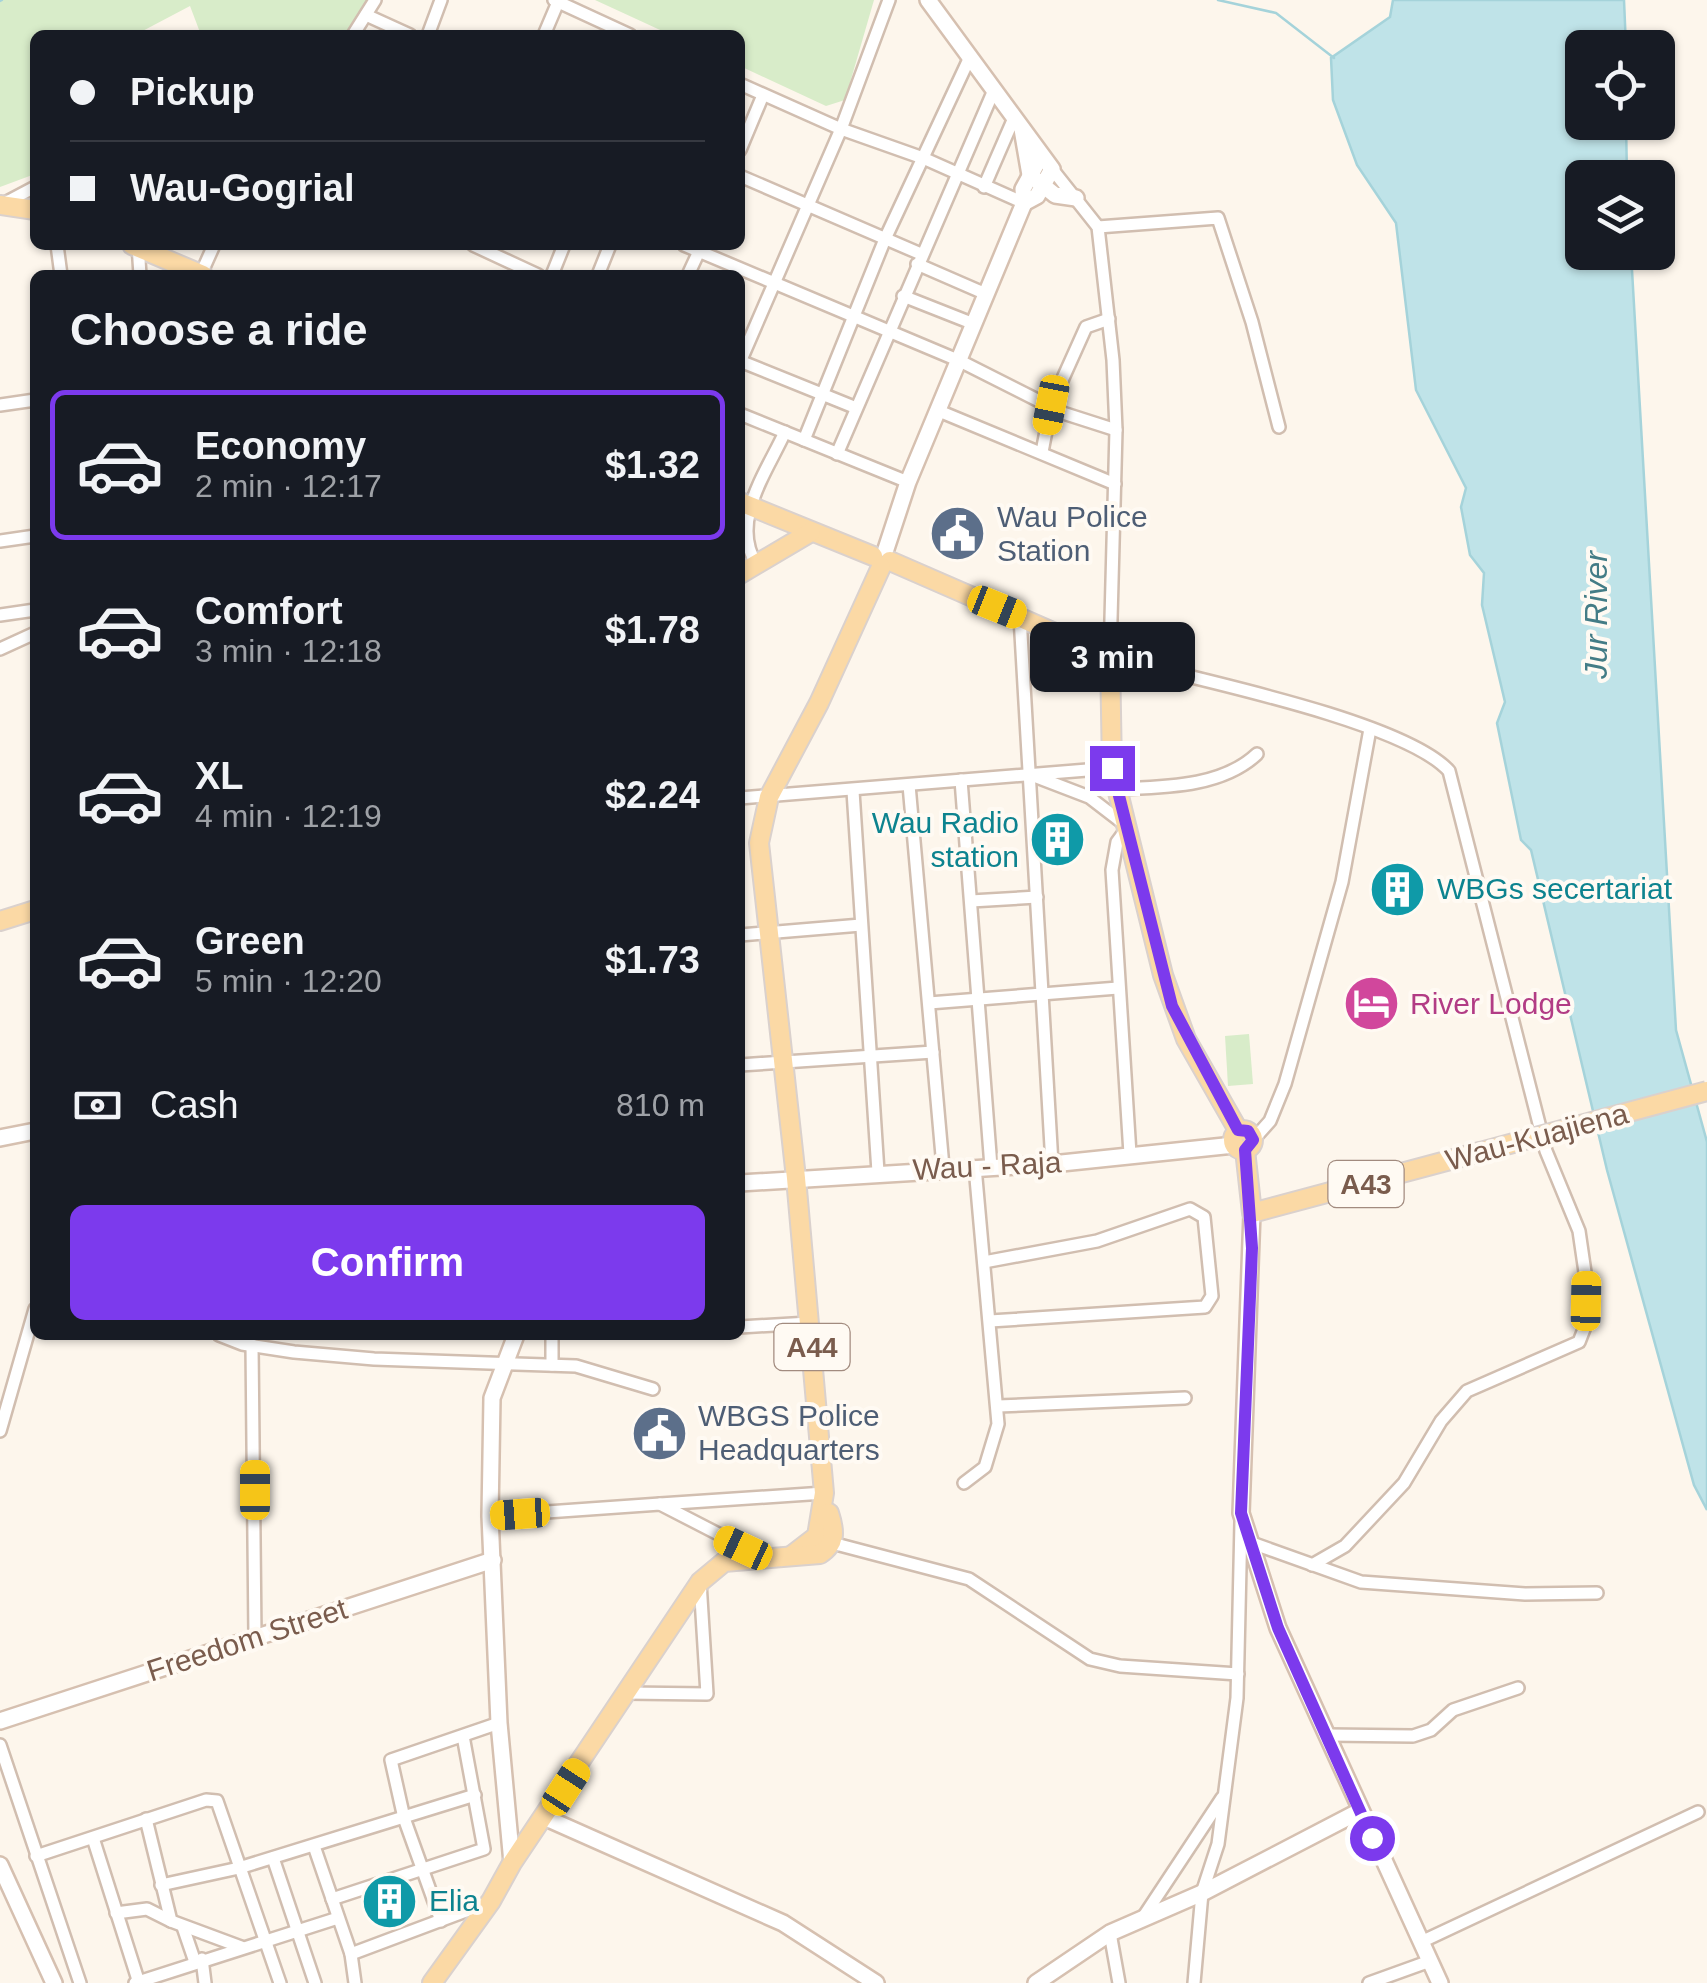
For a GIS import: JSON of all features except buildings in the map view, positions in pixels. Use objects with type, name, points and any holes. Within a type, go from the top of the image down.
[{"type":"main road","points":[[0,205],[30,209]]},
{"type":"main road","points":[[145,250],[193,270]]},
{"type":"main road","points":[[745,504],[1110,656],[1112,768],[1172,1006],[1243,1141],[1252,1213]]},
{"type":"main road","points":[[748,569],[811,532]]},
{"type":"main road","name":"A44","points":[[832,1544],[832,1522],[829,1513],[823,1516],[810,1323],[759,842],[769,798],[819,703],[882,558]]},
{"type":"main road","points":[[0,921],[30,912]]},
{"type":"main road","name":"Wau-Kuajiena","points":[[1252,1213],[1707,1091]]},
{"type":"main road","points":[[792,1556],[810,1545],[823,1516]]},
{"type":"main road","points":[[432,1983],[491,1901],[512,1863],[546,1818],[700,1582],[724,1562],[820,1554],[832,1544]]},
{"type":"street","points":[[356,30],[374,0]]},
{"type":"street","points":[[430,30],[441,0]]},
{"type":"street","points":[[745,350],[841,128],[889,0]]},
{"type":"street","points":[[928,0],[1098,227],[1116,430],[1110,656],[1370,728],[1416,745],[1449,771],[1546,1151],[1578,1231],[1586,1279],[1586,1324],[1579,1342],[1467,1391],[1441,1421],[1404,1482],[1345,1546],[1312,1564]]},
{"type":"street","points":[[546,30],[556,1],[619,30]]},
{"type":"street","points":[[366,14],[400,30]]},
{"type":"street","points":[[804,440],[885,238],[970,57]]},
{"type":"street","points":[[745,86],[1024,203]]},
{"type":"street","points":[[837,454],[854,407],[994,90]]},
{"type":"street","points":[[745,138],[762,95]]},
{"type":"street","points":[[1018,123],[1030,176],[1042,188],[1076,198]]},
{"type":"street","points":[[984,187],[1018,123]]},
{"type":"street","points":[[882,558],[908,482],[1024,203],[1023,189],[1030,176],[1046,162]]},
{"type":"street","points":[[1024,203],[1042,188],[1046,162]]},
{"type":"street","points":[[745,178],[885,238],[986,294]]},
{"type":"street","points":[[0,205],[30,190]]},
{"type":"street","points":[[1098,227],[1218,218],[1252,322],[1278,427]]},
{"type":"street","points":[[484,250],[527,270]]},
{"type":"street","points":[[704,250],[960,360],[1051,405],[1116,430]]},
{"type":"street","points":[[903,296],[974,324]]},
{"type":"street","points":[[1042,452],[1051,405],[1086,327],[1109,318]]},
{"type":"street","points":[[745,364],[854,407]]},
{"type":"street","points":[[0,405],[30,401]]},
{"type":"street","points":[[939,410],[1115,484]]},
{"type":"street","points":[[745,416],[908,482]]},
{"type":"street","points":[[748,569],[745,504],[785,432]]},
{"type":"street","points":[[0,541],[30,537]]},
{"type":"street","points":[[0,615],[30,611]]},
{"type":"street","points":[[1020,616],[1052,1164]]},
{"type":"street","points":[[0,649],[30,635]]},
{"type":"street","points":[[1243,1141],[1270,1121],[1285,1084],[1342,882],[1370,728]]},
{"type":"street","points":[[1120,789],[1208,780],[1242,768],[1257,754]]},
{"type":"street","points":[[745,798],[1112,768]]},
{"type":"street","points":[[1028,774],[1089,797],[1128,827],[1117,842],[1112,870],[1130,1154]]},
{"type":"street","points":[[961,780],[979,999],[984,1262],[998,1406],[991,1456],[985,1468],[964,1482]]},
{"type":"street","points":[[909,784],[943,1167]]},
{"type":"street","points":[[852,791],[878,1172]]},
{"type":"street","points":[[971,901],[1037,897]]},
{"type":"street","points":[[745,935],[860,926]]},
{"type":"street","points":[[930,1003],[1118,988]]},
{"type":"street","points":[[745,1065],[933,1052]]},
{"type":"street","points":[[0,1138],[30,1133]]},
{"type":"street","name":"Wau - Raja","points":[[745,1183],[943,1167],[1052,1164],[1243,1141]]},
{"type":"street","points":[[984,1262],[1098,1241],[1190,1209],[1204,1217],[1212,1296],[1204,1307],[990,1321]]},
{"type":"street","points":[[1194,1983],[1202,1893],[1218,1844],[1238,1674],[1252,1213]]},
{"type":"street","points":[[745,1327],[810,1323]]},
{"type":"street","points":[[0,1431],[30,1326]]},
{"type":"street","points":[[234,1340],[252,1346],[374,1359],[552,1365],[594,1370],[653,1389]]},
{"type":"street","points":[[512,1863],[499,1723],[490,1516],[492,1398],[514,1340]]},
{"type":"street","points":[[552,1340],[552,1365]]},
{"type":"street","points":[[252,1346],[255,1638]]},
{"type":"street","points":[[998,1406],[1186,1398]]},
{"type":"street","points":[[490,1516],[824,1492]]},
{"type":"street","points":[[660,1504],[764,1558]]},
{"type":"street","points":[[1241,1513],[1278,1628],[1440,1983]]},
{"type":"street","points":[[1249,1542],[1361,1582],[1409,1588],[1597,1593]]},
{"type":"street","points":[[832,1544],[969,1579],[1090,1658],[1120,1666],[1238,1674]]},
{"type":"street","name":"Freedom Street","points":[[0,1720],[493,1560]]},
{"type":"street","points":[[626,1693],[706,1694],[700,1582]]},
{"type":"street","points":[[1328,1736],[1413,1736],[1431,1730],[1453,1710],[1518,1688]]},
{"type":"street","points":[[441,1922],[404,1818],[391,1760],[499,1723]]},
{"type":"street","points":[[332,1900],[484,1849],[462,1736]]},
{"type":"street","points":[[0,1744],[80,1983]]},
{"type":"street","points":[[1143,1918],[1225,1795]]},
{"type":"street","points":[[161,1885],[239,1868],[475,1796]]},
{"type":"street","points":[[36,1856],[206,1800],[217,1801],[280,1983]]},
{"type":"street","points":[[1036,1983],[1110,1932],[1202,1893],[1360,1811]]},
{"type":"street","points":[[1421,1942],[1698,1812]]},
{"type":"street","points":[[546,1818],[783,1923],[876,1983]]},
{"type":"street","points":[[146,1819],[161,1885],[177,1924],[199,1960],[205,1983]]},
{"type":"street","points":[[94,1838],[137,1982],[338,1918]]},
{"type":"street","points":[[314,1846],[350,1954],[355,1983]]},
{"type":"street","points":[[273,1858],[316,1983]]},
{"type":"street","points":[[0,1868],[54,1983]]},
{"type":"street","points":[[350,1954],[491,1901]]},
{"type":"street","points":[[116,1912],[147,1910],[240,1947]]},
{"type":"street","points":[[1110,1932],[1119,1983]]},
{"type":"street","points":[[1369,1983],[1430,1960]]},
{"type":"green space","points":[[0,0],[368,0],[352,30],[199,30],[190,6],[144,30],[30,30],[30,176],[0,187]]},
{"type":"green space","points":[[595,0],[874,0],[845,100],[826,106],[745,68],[745,30],[660,30]]},
{"type":"green space","points":[[1249,1034],[1253,1084],[1228,1086],[1225,1036]]},
{"type":"water","name":"Jur River","points":[[1393,0],[1624,0],[1625,30],[1565,30],[1565,140],[1626,140],[1627,160],[1565,160],[1565,270],[1632,270],[1676,1030],[1707,1142],[1707,1510],[1694,1485],[1607,1170],[1531,850],[1521,840],[1497,723],[1505,702],[1482,605],[1484,573],[1470,555],[1461,507],[1466,488],[1416,390],[1396,223],[1357,165],[1333,100],[1331,58],[1390,17]]},
{"type":"waterway","points":[[1218,0],[1276,13],[1334,58]]},
{"type":"place","name":"Wau Police Station","points":[[958,534]]},
{"type":"place","name":"Wau Radio station","points":[[1058,840]]},
{"type":"place","name":"WBGs secertariat","points":[[1398,889]]},
{"type":"place","name":"River Lodge","points":[[1371,1004]]},
{"type":"place","name":"WBGS Police Headquarters","points":[[659,1433]]},
{"type":"place","name":"Elia","points":[[390,1901]]},
{"type":"route","points":[[1112,768],[1122,794],[1172,1006],[1186,1039],[1238,1130],[1251,1133],[1253,1140],[1245,1150],[1251,1179],[1252,1248],[1240,1462],[1241,1513],[1278,1628],[1372,1838]]}]
